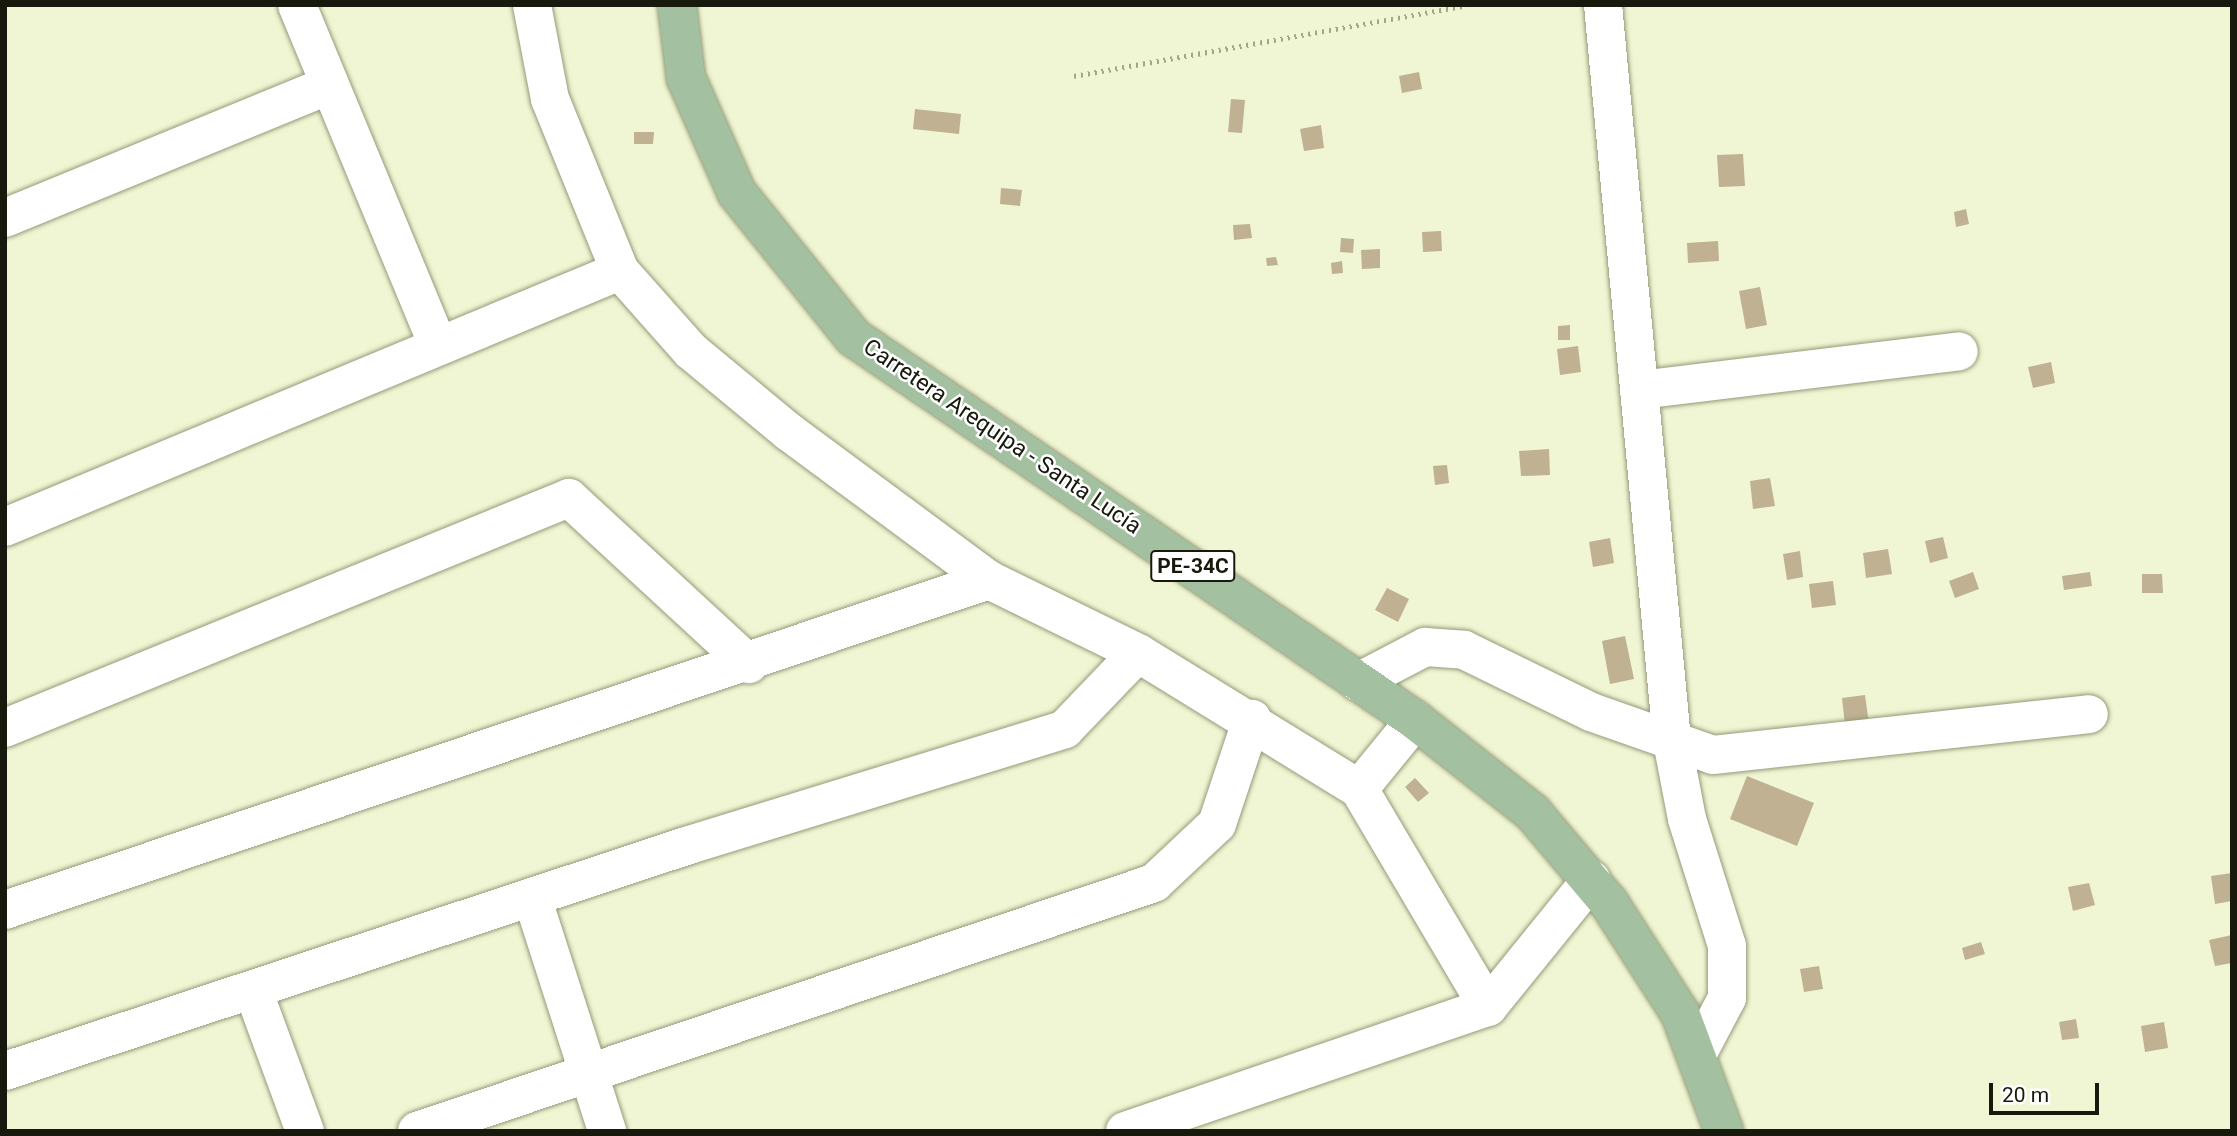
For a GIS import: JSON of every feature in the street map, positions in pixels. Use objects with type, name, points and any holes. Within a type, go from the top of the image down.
[{"type":"main road","name":"Carretera Arequipa - Santa Lucía","points":[[677,5],[686,78],[737,193],[853,337],[1415,720],[1533,813],[1591,880],[1680,1013],[1724,1131]]},
{"type":"street","points":[[297,5],[438,346]]},
{"type":"street","points":[[532,5],[550,99],[620,271],[691,351],[789,432],[989,580],[1138,653],[1252,719],[1359,789],[1488,1007]]},
{"type":"street","points":[[1603,5],[1672,741],[1687,819],[1727,947],[1727,998],[1697,1055]]},
{"type":"street","points":[[5,218],[330,85]]},
{"type":"street","points":[[5,527],[620,271]]},
{"type":"street","points":[[1639,390],[1959,351]]},
{"type":"street","points":[[5,728],[569,498],[749,664]]},
{"type":"street","points":[[5,910],[749,664],[989,580]]},
{"type":"street","points":[[1358,682],[1424,647],[1464,650],[1591,712],[1713,755],[2089,714]]},
{"type":"street","points":[[5,1071],[532,897],[1065,729],[1138,653]]},
{"type":"street","points":[[417,1131],[1154,883],[1217,824],[1252,719]]},
{"type":"street","points":[[1359,789],[1415,720]]},
{"type":"street","points":[[1125,1131],[1488,1007],[1591,880]]},
{"type":"street","points":[[532,897],[607,1131]]},
{"type":"street","points":[[253,989],[304,1131]]},
{"type":"path","points":[[1074,76],[1467,5]]},
{"type":"building","points":[[1419,72],[1422,89],[1402,93],[1399,76]]},
{"type":"building","points":[[1231,99],[1245,100],[1242,133],[1228,132]]},
{"type":"building","points":[[915,109],[961,114],[959,134],[913,129]]},
{"type":"building","points":[[1321,125],[1324,148],[1304,151],[1300,129]]},
{"type":"building","points":[[634,132],[654,132],[653,144],[634,144]]},
{"type":"building","points":[[1743,154],[1745,186],[1719,187],[1717,155]]},
{"type":"building","points":[[1001,188],[1022,190],[1020,206],[1000,204]]},
{"type":"building","points":[[1966,209],[1969,224],[1956,227],[1954,212]]},
{"type":"building","points":[[1250,224],[1252,238],[1234,240],[1233,225]]},
{"type":"building","points":[[1441,231],[1442,251],[1423,252],[1422,232]]},
{"type":"building","points":[[1341,238],[1354,239],[1353,253],[1340,252]]},
{"type":"building","points":[[1718,241],[1719,261],[1688,263],[1687,243]]},
{"type":"building","points":[[1380,249],[1380,268],[1362,269],[1361,250]]},
{"type":"building","points":[[1276,257],[1278,265],[1267,266],[1266,258]]},
{"type":"building","points":[[1342,261],[1343,273],[1332,274],[1331,263]]},
{"type":"building","points":[[1760,287],[1767,325],[1746,329],[1739,291]]},
{"type":"building","points":[[1570,325],[1570,340],[1558,340],[1558,326]]},
{"type":"building","points":[[1578,346],[1581,372],[1560,375],[1557,349]]},
{"type":"building","points":[[2051,362],[2055,383],[2033,388],[2028,367]]},
{"type":"building","points":[[1549,449],[1550,475],[1521,476],[1519,451]]},
{"type":"building","points":[[1447,465],[1449,483],[1435,485],[1433,466]]},
{"type":"building","points":[[1770,478],[1775,506],[1753,509],[1750,481]]},
{"type":"building","points":[[1943,537],[1948,558],[1930,563],[1925,541]]},
{"type":"building","points":[[1610,538],[1614,563],[1593,567],[1589,542]]},
{"type":"building","points":[[1888,549],[1892,574],[1866,578],[1863,553]]},
{"type":"building","points":[[1800,551],[1803,577],[1787,580],[1783,554]]},
{"type":"building","points":[[1973,572],[1979,589],[1955,598],[1949,581]]},
{"type":"building","points":[[2090,572],[2092,586],[2064,590],[2062,576]]},
{"type":"building","points":[[2142,574],[2162,574],[2163,593],[2142,593]]},
{"type":"building","points":[[1833,581],[1836,605],[1812,608],[1809,584]]},
{"type":"building","points":[[1387,588],[1409,599],[1398,622],[1375,610]]},
{"type":"building","points":[[1625,636],[1634,679],[1610,684],[1602,641]]},
{"type":"building","points":[[1865,695],[1870,731],[1846,734],[1842,698]]},
{"type":"building","points":[[1747,776],[1814,803],[1797,846],[1730,819]]},
{"type":"building","points":[[1415,778],[1429,793],[1418,802],[1405,787]]},
{"type":"building","points":[[2232,873],[2232,901],[2215,904],[2211,876]]},
{"type":"building","points":[[2089,883],[2095,905],[2073,911],[2068,887]]},
{"type":"building","points":[[2232,935],[2232,963],[2215,966],[2209,940]]},
{"type":"building","points":[[1981,942],[1985,954],[1965,960],[1962,948]]},
{"type":"building","points":[[1819,966],[1823,989],[1804,992],[1800,969]]},
{"type":"building","points":[[2076,1019],[2079,1038],[2062,1040],[2059,1022]]},
{"type":"building","points":[[2164,1022],[2168,1048],[2145,1052],[2141,1026]]}]
